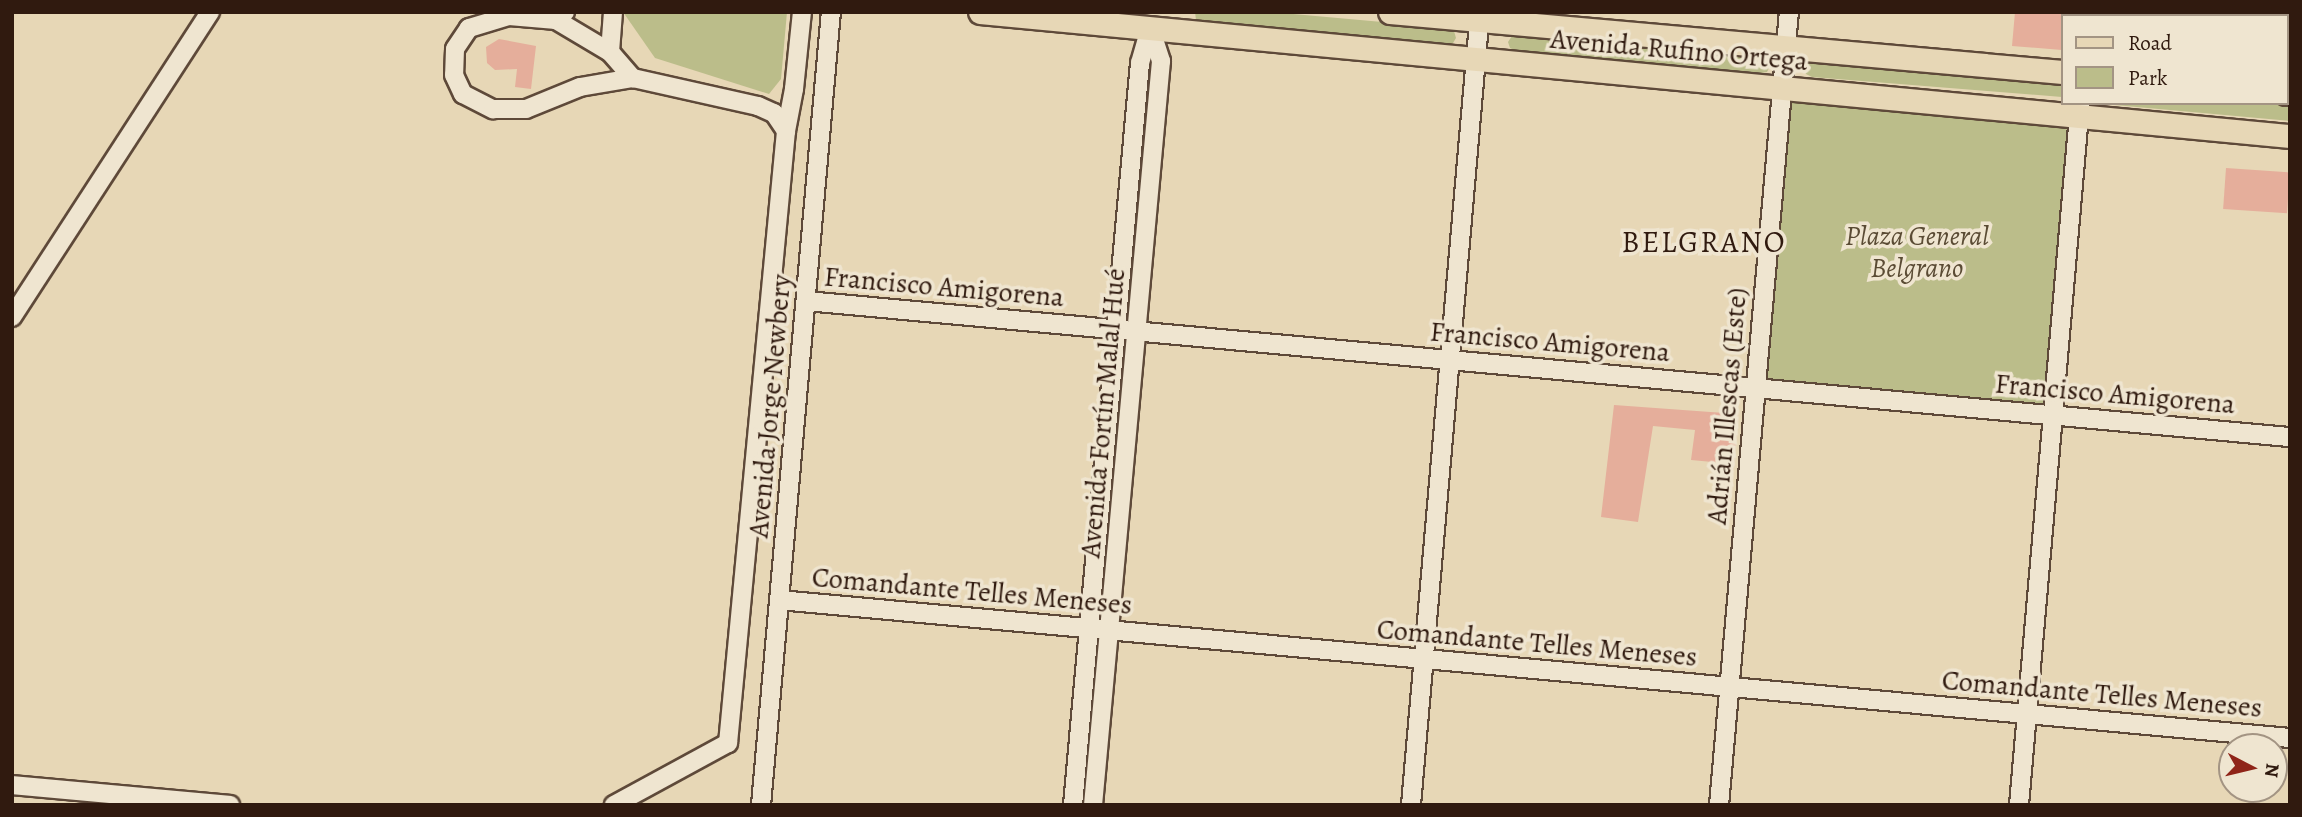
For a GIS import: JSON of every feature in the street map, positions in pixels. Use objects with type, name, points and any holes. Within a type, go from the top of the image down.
[{"type":"main road","name":"Avenida Rufino Ortega","points":[[980,12],[1149,20],[1476,61],[1781,89],[2079,110],[2290,136]]},
{"type":"main road","name":"Avenida Rufino Ortega","points":[[1390,12],[1480,16],[1785,48],[2060,72]]},
{"type":"street","points":[[12,317],[210,12]]},
{"type":"street","points":[[610,52],[613,12]]},
{"type":"street","points":[[614,805],[728,743],[786,131],[794,89],[802,12]]},
{"type":"street","name":"Avenida Jorge Newbery","points":[[761,805],[831,12]]},
{"type":"street","name":"Adrián Illescas (Este)","points":[[1718,805],[1788,12]]},
{"type":"street","points":[[633,78],[610,52],[561,16],[509,16],[469,28],[455,49],[454,75],[463,94],[493,109],[526,109],[580,87],[633,78],[758,106],[774,113],[786,131]]},
{"type":"street","points":[[1412,805],[1480,16]]},
{"type":"street","name":"Avenida Fortín Malal Hué","points":[[1073,805],[1140,63],[1149,20]]},
{"type":"street","name":"Avenida Fortín Malal Hué","points":[[1093,805],[1161,61],[1149,20]]},
{"type":"street","points":[[2020,805],[2079,110]]},
{"type":"street","name":"Francisco Amigorena","points":[[806,301],[2290,436]]},
{"type":"street","name":"Comandante Telles Meneses","points":[[779,600],[2290,738]]},
{"type":"street","points":[[12,785],[230,805]]},
{"type":"green space","points":[[623,12],[787,12],[781,79],[769,94],[655,58]]},
{"type":"green space","points":[[1195,12],[1271,12],[1449,28],[1454,31],[1456,38],[1453,43],[1446,45],[1201,23],[1196,20]]},
{"type":"green space","points":[[1512,36],[1763,57],[1768,60],[1770,66],[1767,72],[1761,73],[1516,51],[1510,48],[1508,42]]},
{"type":"green space","points":[[1808,62],[2059,82],[2060,97],[1812,77],[1806,74],[1804,68]]},
{"type":"green space","name":"Plaza General Belgrano","points":[[1781,89],[2078,115],[2052,413],[1755,387]]},
{"type":"green space","points":[[2290,104],[2290,121],[2115,105]]},
{"type":"building","points":[[2015,12],[2062,12],[2060,50],[2012,46]]},
{"type":"building","points":[[499,39],[536,46],[531,89],[515,87],[517,69],[495,70],[487,63],[486,47]]},
{"type":"building","points":[[2226,168],[2290,172],[2287,213],[2223,209]]},
{"type":"building","points":[[1614,405],[1738,414],[1734,464],[1691,460],[1695,430],[1653,426],[1638,522],[1601,517]]},
{"type":"district","name":"BELGRANO","points":[[1704,242]]}]
